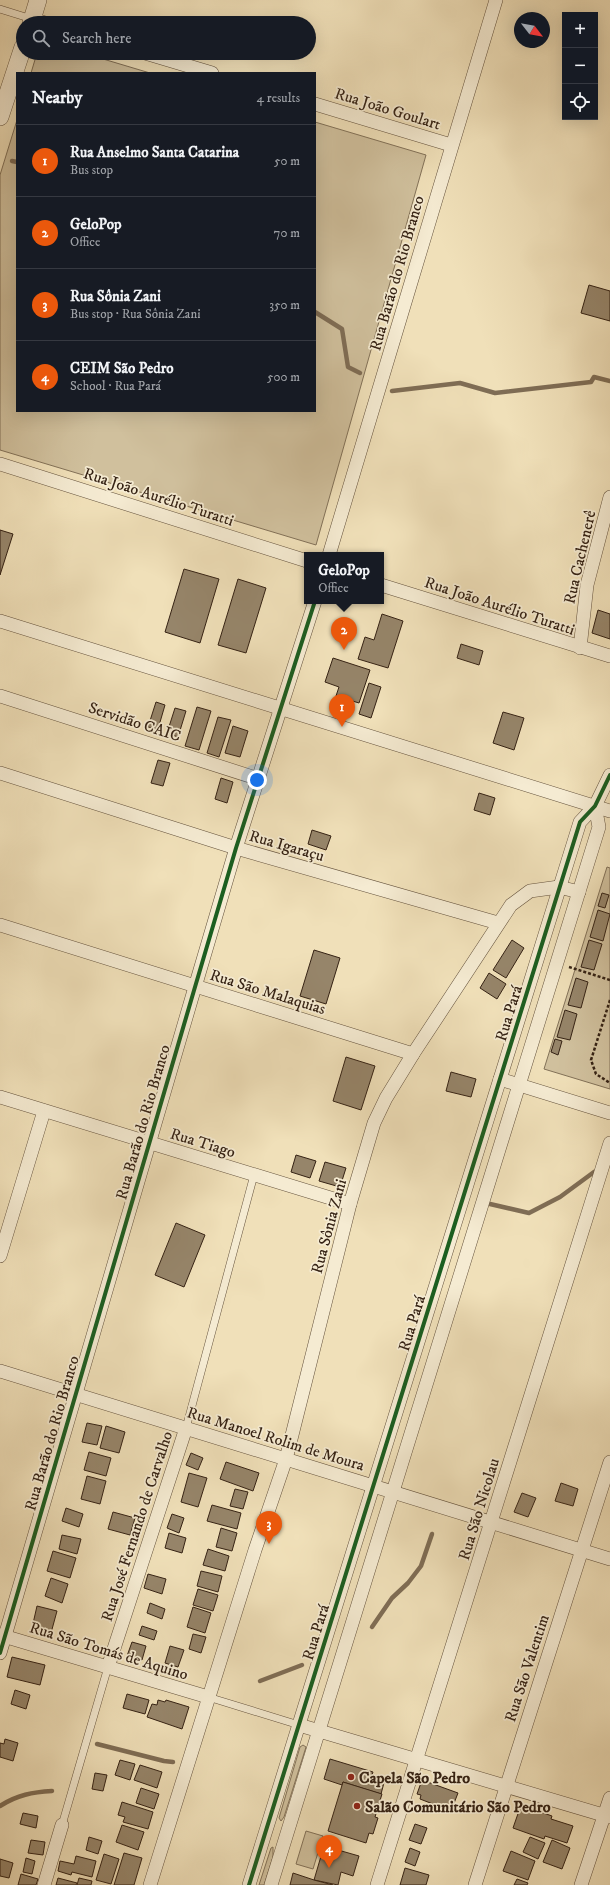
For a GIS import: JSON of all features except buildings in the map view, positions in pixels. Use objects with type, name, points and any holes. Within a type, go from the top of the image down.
[{"type":"street","points":[[37,16],[38,0]]},
{"type":"street","name":"Rua Barão do Rio Branco","points":[[331,552],[388,367],[451,145],[496,0]]},
{"type":"street","points":[[0,117],[19,60]]},
{"type":"street","points":[[168,60],[209,72]]},
{"type":"street","name":"Rua João Goulart","points":[[316,104],[451,145]]},
{"type":"street","name":"Rua João Aurélio Turatti","points":[[0,464],[304,560]]},
{"type":"street","name":"Rua Cachenerê","points":[[580,648],[586,585],[610,497]]},
{"type":"street","name":"Rua João Aurélio Turatti","points":[[384,586],[580,648],[610,656]]},
{"type":"street","name":"Rua Barão do Rio Branco","points":[[0,1653],[2,1635],[75,1394],[236,848],[282,709],[314,604]]},
{"type":"street","points":[[0,621],[610,811]]},
{"type":"street","name":"Servidão CAIC","points":[[0,696],[259,779]]},
{"type":"street","name":"Rua Igaraçu","points":[[0,773],[236,848],[498,923]]},
{"type":"street","name":"Rua Pará","points":[[249,1885],[580,822],[596,806],[610,775]]},
{"type":"street","name":"Rua Pará","points":[[271,1885],[599,827],[596,806]]},
{"type":"street","name":"Rua Sônia Zani","points":[[150,1885],[208,1697],[286,1459],[350,1204],[374,1123],[386,1098],[413,1054],[511,905],[530,891],[559,887],[579,892]]},
{"type":"street","name":"Rua São Malaquias","points":[[0,925],[413,1054]]},
{"type":"street","points":[[500,1079],[610,1114]]},
{"type":"street","name":"Rua Tiago","points":[[0,1098],[350,1204]]},
{"type":"street","points":[[0,1256],[44,1111]]},
{"type":"street","name":"Rua São Nicolau","points":[[377,1885],[610,1143]]},
{"type":"street","name":"Rua Manoel Rolim de Moura","points":[[0,1371],[610,1559]]},
{"type":"street","name":"Rua José Fernando de Carvalho","points":[[108,1667],[186,1428]]},
{"type":"street","name":"Rua São Valentim","points":[[475,1885],[610,1462]]},
{"type":"street","name":"Rua São Tomás de Aquino","points":[[2,1635],[208,1697]]},
{"type":"street","points":[[299,1725],[607,1816]]},
{"type":"street","points":[[581,1885],[607,1816],[610,1798]]},
{"type":"street","name":"Rua José Fernando de Carvalho","points":[[44,1885],[62,1825]]},
{"type":"street","points":[[265,1833],[285,1838]]},
{"type":"lane","points":[[0,8],[21,16]]},
{"type":"lane","name":"Rua José Fernando de Carvalho","points":[[186,1428],[254,1175]]},
{"type":"lane","name":"Rua José Fernando de Carvalho","points":[[62,1825],[70,1791],[108,1667]]},
{"type":"lane","points":[[208,1697],[299,1725]]},
{"type":"path","points":[[556,964],[610,980]]},
{"type":"path","points":[[610,1000],[591,1060],[596,1074],[610,1083]]},
{"type":"shaded area","points":[[35,60],[106,60],[147,72],[31,72]]},
{"type":"shaded area","points":[[316,122],[426,155],[316,545],[0,450],[0,175],[16,123],[16,412],[316,412]]},
{"type":"shaded area","points":[[607,867],[610,868],[610,1089],[544,1069]]},
{"type":"shaded area","points":[[303,1745],[306,1747],[284,1817],[281,1821],[279,1818],[300,1747]]},
{"type":"shaded area","points":[[306,1831],[323,1836],[313,1869],[296,1864]]},
{"type":"shaded area","points":[[273,1847],[273,1857],[264,1885],[259,1885],[271,1848]]},
{"type":"waterway","points":[[12,161],[16,162]]},
{"type":"waterway","points":[[316,313],[342,329],[348,367],[360,373]]},
{"type":"waterway","points":[[392,391],[460,383],[495,393],[591,382],[594,377],[610,381]]},
{"type":"waterway","points":[[490,1204],[529,1213],[560,1197],[594,1172]]},
{"type":"waterway","points":[[372,1627],[392,1598],[408,1583],[421,1566],[432,1534]]},
{"type":"waterway","points":[[260,1681],[302,1665]]},
{"type":"waterway","points":[[97,1744],[173,1762]]},
{"type":"waterway","points":[[0,1806],[25,1795],[52,1791]]},
{"type":"cycle path","points":[[0,1653],[236,848],[314,604]]},
{"type":"cycle path","points":[[249,1885],[580,822],[595,806],[610,775]]},
{"type":"place","name":"GeloPop","points":[[344,650]]},
{"type":"place","name":"Rua Anselmo Santa Catarina","points":[[342,727]]},
{"type":"place","name":"Rua Sônia Zani","points":[[269,1544]]},
{"type":"place","name":"Capela São Pedro","points":[[351,1777]]},
{"type":"place","name":"Salão Comunitário São Pedro","points":[[357,1806]]},
{"type":"place","name":"CEIM São Pedro","points":[[329,1868]]}]
